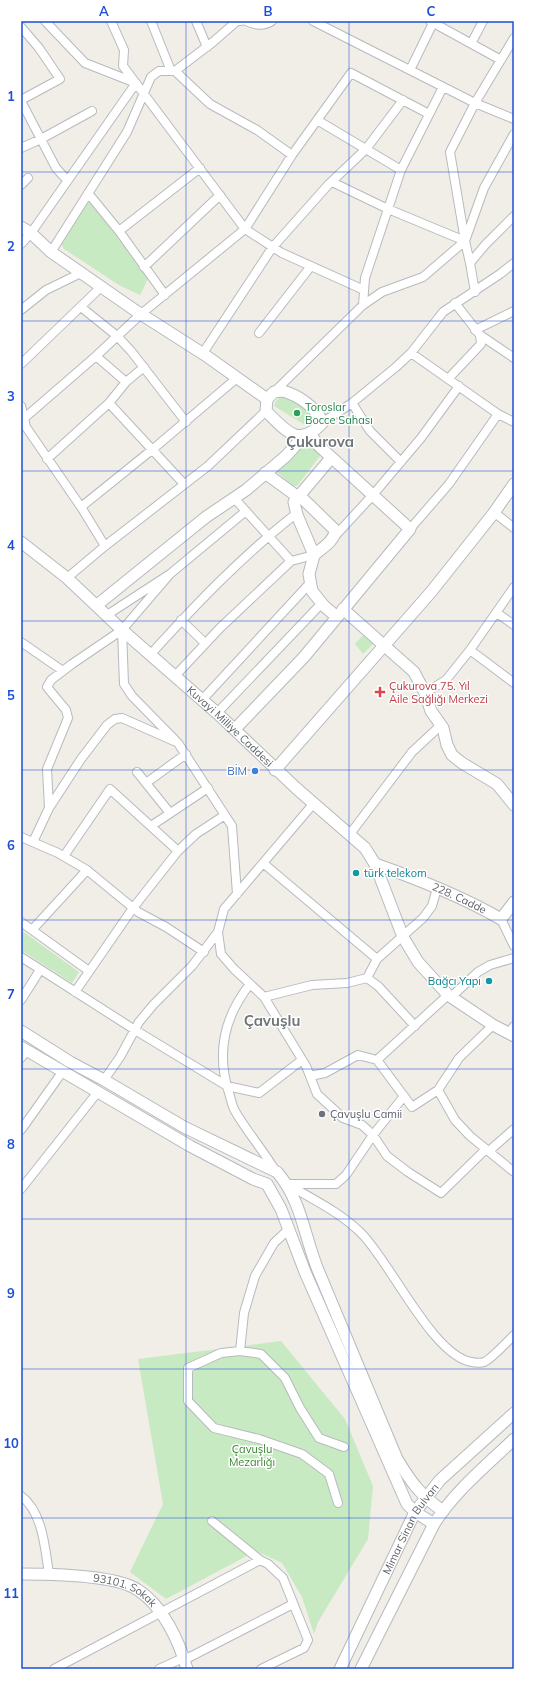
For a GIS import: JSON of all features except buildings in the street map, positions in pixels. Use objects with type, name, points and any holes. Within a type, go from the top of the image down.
[{"type":"street","points":[[45,21],[85,63],[136,83]]},
{"type":"street","points":[[110,21],[124,50],[123,66],[245,230],[272,248],[364,290]]},
{"type":"street","points":[[151,21],[173,71],[210,104],[257,130],[292,155]]},
{"type":"street","points":[[196,21],[207,47]]},
{"type":"street","points":[[51,252],[127,132],[145,94],[151,77],[159,72],[173,71],[207,47],[237,21],[241,21]]},
{"type":"street","points":[[246,21],[255,25],[269,22]]},
{"type":"street","points":[[313,21],[475,103],[514,119]]},
{"type":"street","points":[[472,42],[483,21]]},
{"type":"street","points":[[410,70],[432,22],[472,42],[501,60]]},
{"type":"street","points":[[21,27],[39,48],[60,79],[21,101],[56,168],[67,180]]},
{"type":"street","points":[[475,292],[450,152],[475,103],[514,38]]},
{"type":"street","points":[[23,420],[141,314],[245,230],[292,155],[351,73],[429,114]]},
{"type":"street","points":[[21,244],[31,234],[67,180],[136,83]]},
{"type":"street","points":[[363,305],[365,278],[401,170],[443,87]]},
{"type":"street","points":[[203,353],[272,248],[332,182],[366,149],[403,100]]},
{"type":"street","points":[[21,148],[41,139],[92,111]]},
{"type":"street","points":[[317,120],[401,170]]},
{"type":"street","points":[[67,578],[105,546],[208,466],[266,411],[270,395],[363,305],[382,292],[423,277],[465,241],[484,188],[514,134]]},
{"type":"street","points":[[119,231],[200,168]]},
{"type":"street","points":[[21,185],[28,178]]},
{"type":"street","points":[[332,182],[465,241]]},
{"type":"street","points":[[88,193],[119,231],[165,295]]},
{"type":"street","points":[[144,267],[220,195]]},
{"type":"street","points":[[470,263],[485,245],[514,216]]},
{"type":"street","points":[[21,227],[51,252],[101,287],[203,353],[237,378],[270,395],[284,391],[294,394],[313,409],[323,422]]},
{"type":"street","points":[[97,605],[206,517],[234,498],[286,456],[306,435],[323,422],[352,404],[396,367],[411,353],[443,312],[455,303],[475,292],[514,263]]},
{"type":"street","points":[[260,333],[311,266]]},
{"type":"street","points":[[21,310],[46,290],[81,273]]},
{"type":"street","points":[[21,364],[101,287]]},
{"type":"street","points":[[455,303],[478,332],[514,358]]},
{"type":"street","points":[[81,307],[117,336],[144,367],[186,422]]},
{"type":"street","points":[[478,332],[514,311]]},
{"type":"street","points":[[448,379],[481,344],[478,332]]},
{"type":"street","points":[[411,353],[498,414],[514,422]]},
{"type":"street","points":[[96,356],[126,382]]},
{"type":"street","points":[[47,459],[109,403],[126,382],[144,367]]},
{"type":"street","points":[[81,507],[153,450],[237,378]]},
{"type":"street","points":[[175,676],[205,643],[291,561],[314,555],[335,536],[372,496],[421,438],[459,386]]},
{"type":"street","points":[[109,403],[184,484]]},
{"type":"street","points":[[352,404],[370,431],[401,462]]},
{"type":"street","points":[[21,406],[23,420],[26,427],[81,507],[105,546]]},
{"type":"street","points":[[266,411],[286,430],[296,436],[306,435],[410,529]]},
{"type":"street","points":[[235,729],[304,657],[448,484],[498,414]]},
{"type":"street","points":[[331,458],[294,502],[314,555],[309,574],[312,591],[322,604],[340,613],[385,646],[414,672],[425,693],[431,710],[441,725],[452,755],[462,763],[497,784],[514,805]]},
{"type":"street","points":[[265,473],[303,499],[316,510],[335,530],[335,536]]},
{"type":"street","points":[[275,770],[431,592],[494,513],[514,484]]},
{"type":"street","points":[[234,498],[291,561]]},
{"type":"street","points":[[107,615],[170,574],[246,512]]},
{"type":"street","points":[[150,655],[208,591],[268,536],[297,513]]},
{"type":"street","points":[[494,513],[514,528]]},
{"type":"street","name":"Kuvayi Milliye Caddesi","points":[[21,542],[67,578],[122,630],[235,729],[275,770],[365,848],[375,864],[403,937],[418,962],[450,996],[493,1025],[512,1032]]},
{"type":"street","points":[[50,808],[47,769],[68,718],[66,710],[47,687],[51,680],[122,630],[170,574]]},
{"type":"street","points":[[202,700],[311,582]]},
{"type":"street","points":[[425,693],[446,680],[470,650],[514,587]]},
{"type":"street","points":[[217,713],[322,604]]},
{"type":"street","points":[[497,612],[514,625]]},
{"type":"street","points":[[181,620],[205,643]]},
{"type":"street","points":[[122,630],[124,684],[132,696],[178,743],[232,826],[237,894]]},
{"type":"street","points":[[21,642],[63,671]]},
{"type":"street","points":[[470,650],[514,683]]},
{"type":"street","points":[[33,842],[50,808],[81,759],[107,725],[115,719],[122,718],[178,743]]},
{"type":"street","points":[[350,834],[412,752],[441,725]]},
{"type":"street","points":[[146,783],[186,754]]},
{"type":"street","points":[[137,772],[170,813]]},
{"type":"street","points":[[150,826],[208,788]]},
{"type":"street","points":[[64,856],[110,789],[178,851]]},
{"type":"street","points":[[104,1080],[120,1057],[139,1022],[154,1004],[204,952],[218,932],[224,909],[314,803]]},
{"type":"street","points":[[75,992],[133,908],[178,851],[196,834],[225,815]]},
{"type":"street","points":[[21,837],[64,856],[87,870],[138,912],[166,927],[204,952]]},
{"type":"street","points":[[263,863],[377,959]]},
{"type":"street","name":"228. Cadde","points":[[375,864],[437,888],[482,908],[501,919]]},
{"type":"street","points":[[32,930],[87,870]]},
{"type":"street","points":[[367,978],[377,959],[423,918],[432,906],[437,888]]},
{"type":"street","points":[[514,902],[501,919],[514,946]]},
{"type":"street","points":[[21,922],[89,972]]},
{"type":"street","points":[[218,932],[221,954],[264,997],[302,1060],[317,1094],[343,1118],[362,1125],[373,1135],[387,1156],[408,1172],[441,1193],[487,1150],[514,1129]]},
{"type":"street","points":[[21,957],[134,1030],[227,1086],[259,1093],[302,1060]]},
{"type":"street","points":[[377,1060],[478,972],[490,965],[514,958]]},
{"type":"street","points":[[21,1000],[40,970]]},
{"type":"street","points":[[264,997],[312,984],[347,982],[367,978],[378,986],[415,1026]]},
{"type":"street","points":[[250,984],[239,999],[231,1015],[222,1045],[224,1077],[234,1110],[287,1184],[302,1216],[317,1268],[397,1459],[412,1483],[426,1499],[443,1511]]},
{"type":"street","points":[[310,1076],[325,1073],[358,1056],[377,1060],[412,1107],[438,1090],[459,1058],[493,1025]]},
{"type":"street","points":[[21,1031],[70,1062],[104,1080],[184,1127],[277,1172]]},
{"type":"street","points":[[23,1052],[63,1071],[97,1093],[190,1146],[253,1179],[267,1184],[281,1209],[305,1272],[407,1504],[415,1512],[434,1524]]},
{"type":"street","points":[[21,1130],[63,1071]]},
{"type":"street","points":[[438,1090],[455,1120],[470,1136],[514,1172]]},
{"type":"street","points":[[21,1189],[97,1093]]},
{"type":"street","points":[[287,1184],[336,1184],[346,1175],[373,1135],[404,1096]]},
{"type":"street","points":[[287,1184],[344,1218],[360,1232],[373,1246],[431,1331],[451,1353],[471,1362],[485,1362],[514,1335]]},
{"type":"street","points":[[240,1351],[244,1313],[255,1276],[274,1243],[289,1229]]},
{"type":"street","points":[[338,1503],[329,1474],[302,1454],[260,1439],[214,1428],[188,1401],[188,1368],[221,1353],[240,1351],[260,1354],[285,1378],[300,1408],[319,1438],[344,1447]]},
{"type":"street","name":"Mimar Sinan Bulvarı","points":[[340,1669],[415,1512],[440,1480],[514,1413]]},
{"type":"street","name":"Mimar Sinan Bulvarı","points":[[361,1669],[434,1524],[457,1495],[514,1439]]},
{"type":"street","points":[[21,1496],[34,1512],[43,1534],[49,1574]]},
{"type":"street","points":[[212,1521],[260,1560],[268,1564],[283,1578],[308,1640],[304,1648],[261,1669]]},
{"type":"street","points":[[54,1669],[260,1560]]},
{"type":"street","name":"93101. Sokak","points":[[21,1574],[49,1574],[119,1581],[138,1589],[162,1613],[185,1662]]},
{"type":"street","points":[[160,1669],[185,1662],[293,1604]]},
{"type":"green space","points":[[90,200],[148,279],[140,295],[119,285],[64,249],[61,243]]},
{"type":"green space","name":"Toroslar Bocce Sahası","points":[[282,395],[297,400],[315,420],[305,425],[274,406],[276,401]]},
{"type":"green space","points":[[306,438],[319,451],[320,456],[297,486],[293,486],[272,468]]},
{"type":"green space","points":[[365,633],[374,643],[363,654],[355,644]]},
{"type":"green space","points":[[21,930],[79,972],[72,983],[21,950]]},
{"type":"green space","name":"Çavuşlu Mezarlığı","points":[[281,1341],[345,1419],[373,1486],[368,1539],[318,1622],[314,1634],[302,1597],[282,1563],[256,1551],[166,1599],[130,1572],[163,1504],[138,1359]]},
{"type":"place","name":"Toroslar Bocce Sahası","points":[[297,413]]},
{"type":"place","name":"Çukurova 75. Yıl Aile Sağlığı Merkezi","points":[[380,692]]},
{"type":"place","name":"BİM","points":[[255,771]]},
{"type":"place","name":"türk telekom","points":[[356,873]]},
{"type":"place","name":"Bağcı Yapı","points":[[489,981]]},
{"type":"place","name":"Çavuşlu Camii","points":[[322,1114]]},
{"type":"district","name":"Çukurova","points":[[320,441]]},
{"type":"district","name":"Çavuşlu","points":[[272,1020]]}]
